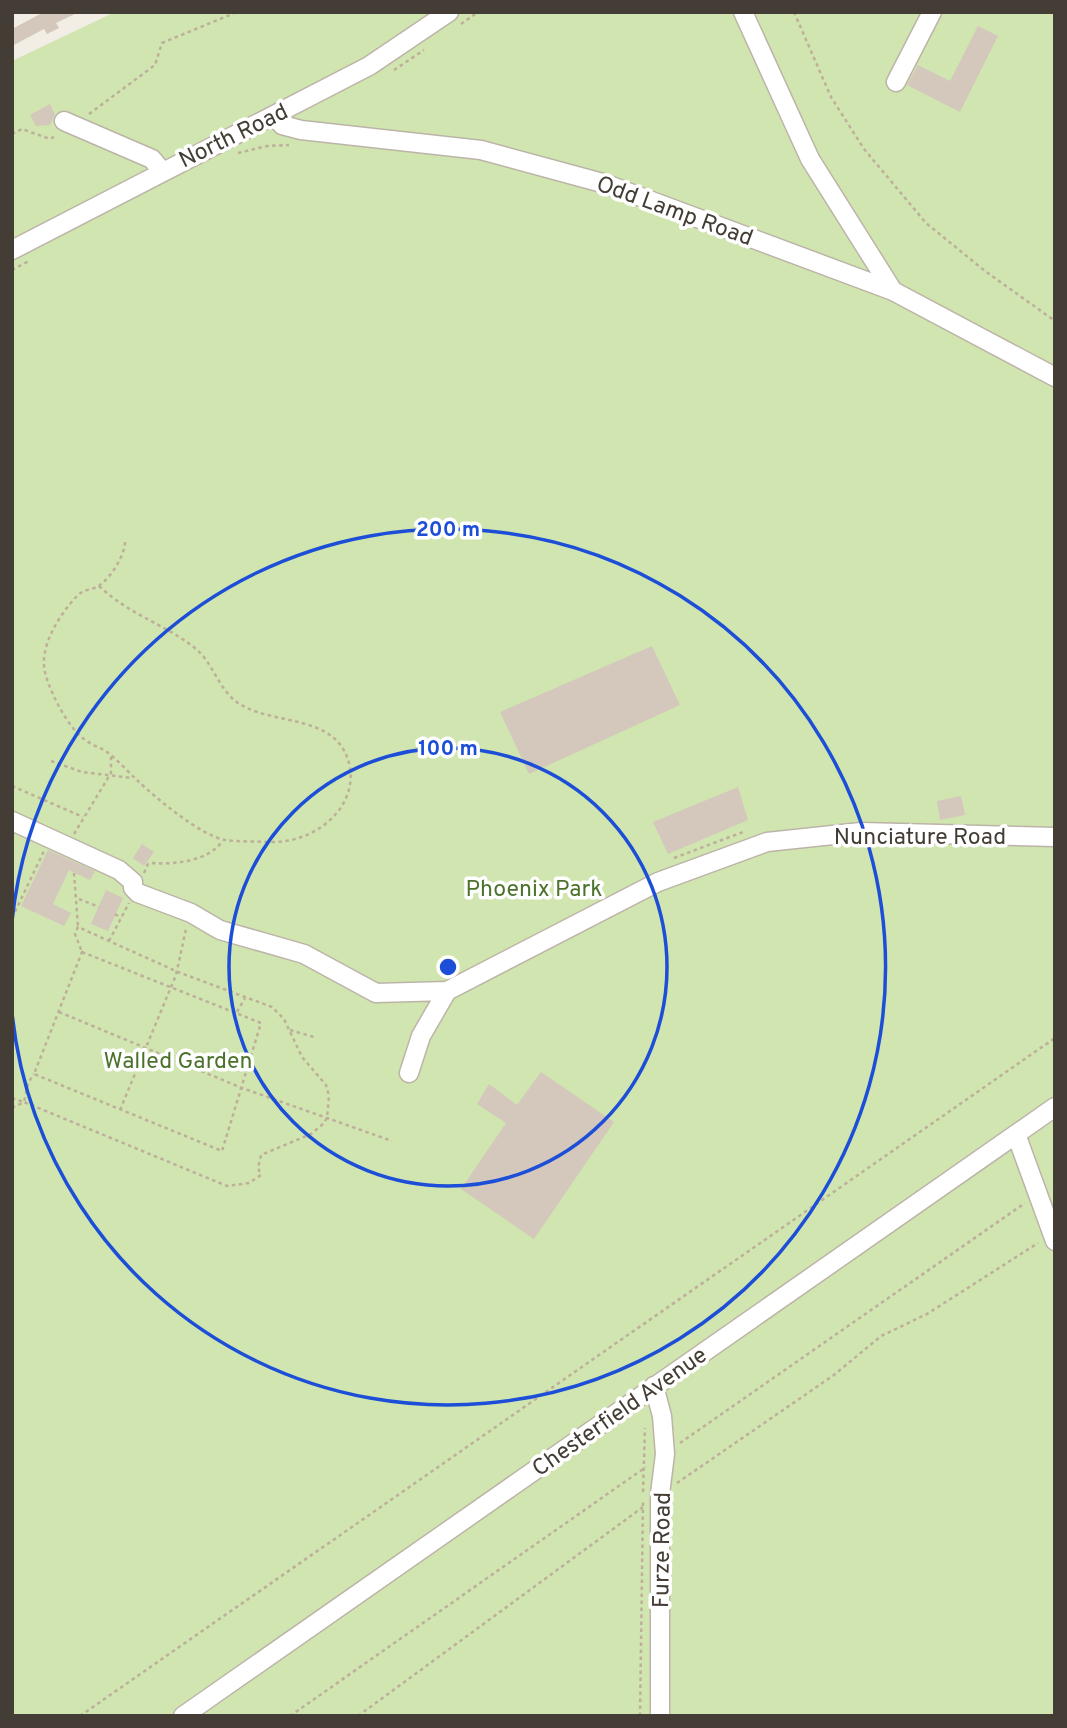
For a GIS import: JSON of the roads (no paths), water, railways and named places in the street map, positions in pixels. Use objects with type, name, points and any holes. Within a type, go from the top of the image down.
[{"type":"street","name":"North Road","points":[[12,250],[369,66],[449,12]]},
{"type":"street","points":[[743,12],[810,159],[893,291]]},
{"type":"street","points":[[896,82],[932,12]]},
{"type":"street","name":"Odd Lamp Road","points":[[274,115],[282,125],[301,130],[454,145],[556,170],[662,203],[893,291],[1055,377]]},
{"type":"street","points":[[69,123],[152,159],[162,171]]},
{"type":"street","points":[[12,821],[119,870],[133,882],[133,888],[138,893],[191,913],[220,930],[304,954],[376,993],[447,991]]},
{"type":"street","name":"Nunciature Road","points":[[447,991],[658,882],[767,842],[861,832],[1055,837]]},
{"type":"street","points":[[409,1073],[421,1036],[447,991]]},
{"type":"street","name":"Chesterfield Avenue","points":[[183,1716],[1055,1107]]},
{"type":"street","points":[[1016,1134],[1053,1238]]},
{"type":"street","name":"Furze Road","points":[[654,1386],[662,1416],[665,1454],[660,1494],[660,1716]]},
{"type":"park label","name":"Phoenix Park","points":[[534,888]]},
{"type":"park label","name":"Walled Garden","points":[[178,1060]]}]
